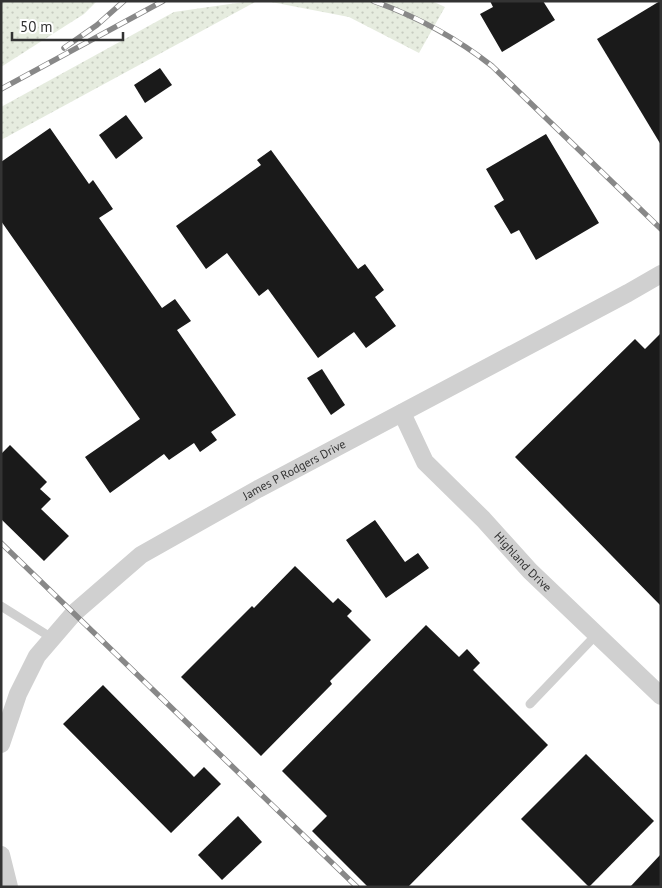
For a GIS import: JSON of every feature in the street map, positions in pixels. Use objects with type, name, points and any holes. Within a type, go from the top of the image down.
[{"type":"street","name":"James P Rodgers Drive","points":[[1,744],[18,694],[37,656],[74,613],[141,555],[258,489],[661,274]]},
{"type":"street","name":"Highland Drive","points":[[402,413],[425,462],[483,520],[530,571],[661,696]]},
{"type":"street","points":[[2,864],[9,887]]},
{"type":"lane","points":[[1,606],[52,638]]},
{"type":"lane","points":[[530,704],[596,634]]},
{"type":"shaded area","points":[[2,1],[97,1],[84,14],[1,67]]},
{"type":"shaded area","points":[[257,1],[1,140],[1,107],[174,12]]},
{"type":"shaded area","points":[[266,1],[432,1],[445,7],[419,53],[349,17]]},
{"type":"building","points":[[490,1],[543,1],[555,20],[502,52],[480,14],[493,7]]},
{"type":"building","points":[[661,1],[661,145],[597,39]]},
{"type":"building","points":[[160,68],[172,85],[145,103],[134,85]]},
{"type":"building","points":[[126,115],[143,138],[116,159],[99,135]]},
{"type":"building","points":[[50,128],[89,184],[93,180],[113,209],[99,218],[162,308],[175,299],[191,321],[177,330],[236,415],[211,432],[217,440],[200,452],[194,443],[169,460],[164,454],[110,493],[85,457],[140,419],[1,221],[1,162]]},
{"type":"building","points":[[546,134],[599,223],[536,260],[519,230],[511,234],[494,206],[504,200],[486,169]]},
{"type":"building","points":[[271,150],[358,269],[365,264],[384,290],[375,297],[396,326],[366,348],[354,332],[318,358],[268,289],[259,296],[227,253],[206,269],[176,226],[261,165],[257,160]]},
{"type":"building","points":[[661,333],[661,606],[515,457],[635,339],[645,349]]},
{"type":"building","points":[[322,369],[345,405],[331,415],[307,378]]},
{"type":"building","points":[[10,445],[47,482],[40,489],[51,499],[41,509],[69,536],[44,561],[1,519],[1,454]]},
{"type":"building","points":[[375,520],[405,562],[418,553],[429,568],[386,598],[346,540]]},
{"type":"building","points":[[295,566],[333,603],[338,598],[352,611],[347,616],[371,640],[330,681],[332,684],[261,756],[181,677]]},
{"type":"building","points":[[426,625],[459,657],[467,649],[480,663],[473,670],[548,745],[408,887],[368,887],[312,831],[327,816],[282,771]]},
{"type":"building","points":[[103,685],[194,777],[204,767],[221,784],[171,833],[63,724]]},
{"type":"building","points":[[586,754],[654,821],[589,887],[521,819]]},
{"type":"building","points":[[238,816],[262,842],[222,880],[198,855]]},
{"type":"building","points":[[661,854],[661,887],[630,887]]},
{"type":"railway","points":[[64,48],[97,25],[124,1]]},
{"type":"railway","points":[[1,89],[163,1]]},
{"type":"railway","points":[[373,1],[436,29],[492,66],[661,229]]},
{"type":"railway","points":[[1,543],[357,887]]}]
